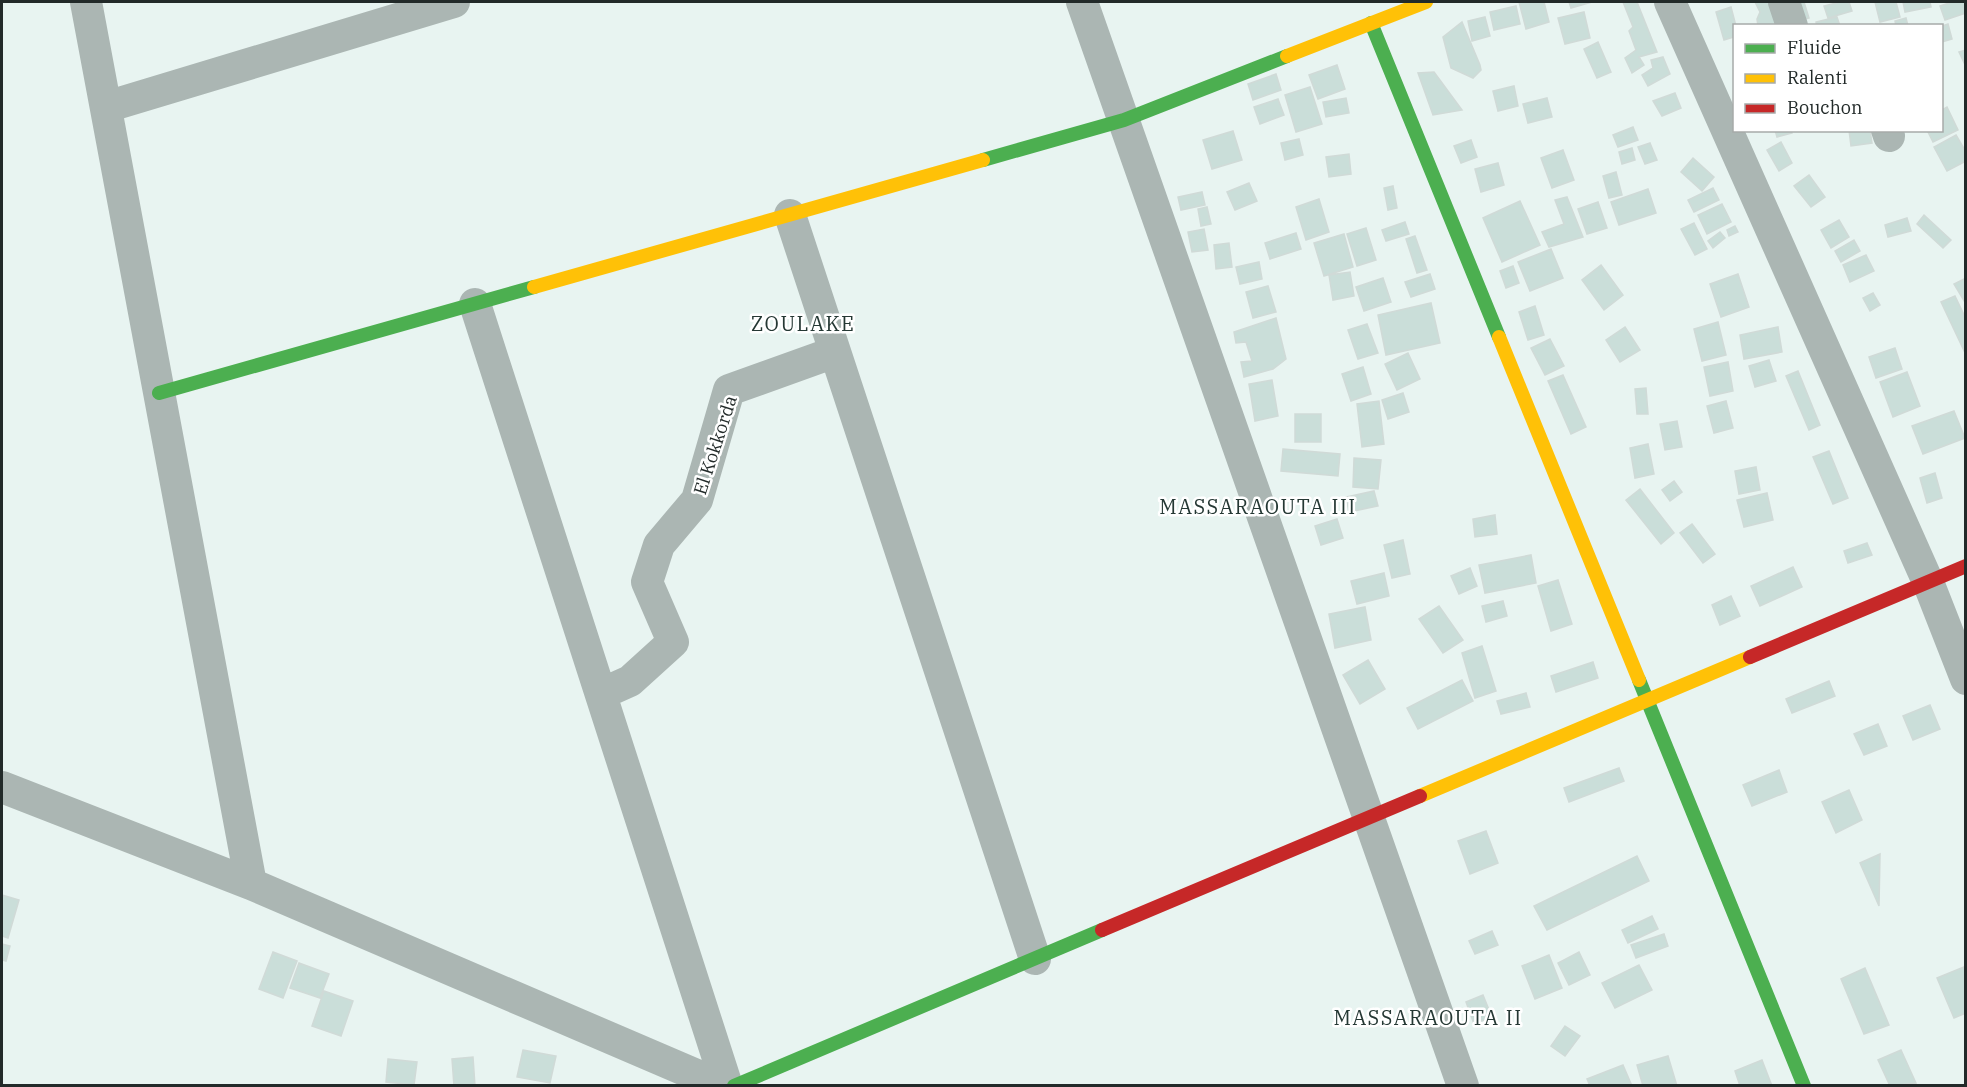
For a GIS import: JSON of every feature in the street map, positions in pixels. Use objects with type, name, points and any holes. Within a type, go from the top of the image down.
[{"type":"street","points":[[86,2],[251,884]]},
{"type":"street","points":[[106,107],[454,2]]},
{"type":"street","points":[[1082,2],[1463,1086]]},
{"type":"street","points":[[159,393],[1124,120],[1426,2]]},
{"type":"street","points":[[1670,2],[1928,582],[1965,679]]},
{"type":"street","points":[[1784,2],[1791,24]]},
{"type":"street","points":[[1371,23],[1804,1086]]},
{"type":"street","points":[[790,215],[1035,959]]},
{"type":"street","points":[[475,304],[727,1086]]},
{"type":"street","name":"El Kokkorda","points":[[601,694],[630,681],[673,642],[646,582],[659,545],[697,500],[729,390],[835,352]]},
{"type":"street","points":[[734,1086],[1965,566]]},
{"type":"street","points":[[2,787],[251,884],[722,1086]]},
{"type":"building","points":[[1519,2],[1544,2],[1549,22],[1526,29]]},
{"type":"building","points":[[1569,2],[1592,2],[1571,8]]},
{"type":"building","points":[[1623,2],[1637,2],[1657,52],[1639,57],[1644,65],[1632,73],[1625,58],[1636,50],[1629,31],[1633,27]]},
{"type":"building","points":[[1755,2],[1778,2],[1784,24],[1758,24],[1760,12]]},
{"type":"building","points":[[1796,2],[1804,2],[1809,18],[1801,20]]},
{"type":"building","points":[[1849,2],[1852,11],[1828,18],[1824,6]]},
{"type":"building","points":[[1875,2],[1896,2],[1900,17],[1880,22]]},
{"type":"building","points":[[1903,2],[1930,2],[1931,7],[1905,12]]},
{"type":"building","points":[[1952,2],[1965,2],[1966,13],[1945,20],[1940,6]]},
{"type":"building","points":[[1516,6],[1520,24],[1494,30],[1490,12]]},
{"type":"building","points":[[1731,7],[1735,24],[1733,24],[1733,37],[1724,40],[1716,12]]},
{"type":"building","points":[[1584,12],[1590,38],[1565,44],[1558,18]]},
{"type":"building","points":[[1485,17],[1490,36],[1472,41],[1468,21]]},
{"type":"building","points":[[1837,17],[1839,24],[1816,24],[1816,22]]},
{"type":"building","points":[[1906,18],[1908,24],[1896,24],[1895,21]]},
{"type":"building","points":[[1462,22],[1481,70],[1473,78],[1451,68],[1443,37]]},
{"type":"building","points":[[1948,24],[1952,39],[1943,42],[1943,26]]},
{"type":"building","points":[[1598,42],[1611,72],[1597,78],[1584,49]]},
{"type":"building","points":[[1966,50],[1966,67],[1959,52]]},
{"type":"building","points":[[1663,57],[1670,74],[1648,86],[1642,75],[1653,68],[1651,60]]},
{"type":"building","points":[[1337,65],[1345,89],[1318,99],[1309,75]]},
{"type":"building","points":[[1434,72],[1462,110],[1433,115],[1418,73]]},
{"type":"building","points":[[1276,74],[1281,90],[1253,100],[1248,84]]},
{"type":"building","points":[[1514,86],[1518,106],[1498,111],[1493,91]]},
{"type":"building","points":[[1310,87],[1322,124],[1296,132],[1285,95]]},
{"type":"building","points":[[1675,93],[1681,108],[1662,116],[1653,101]]},
{"type":"building","points":[[1346,98],[1349,113],[1326,117],[1323,102]]},
{"type":"building","points":[[1547,98],[1552,117],[1528,123],[1523,104]]},
{"type":"building","points":[[1278,99],[1284,115],[1260,124],[1254,107]]},
{"type":"building","points":[[1947,107],[1958,130],[1933,142],[1928,132],[1943,132],[1943,109]]},
{"type":"building","points":[[1633,127],[1638,140],[1618,147],[1613,135]]},
{"type":"building","points":[[1233,131],[1242,160],[1212,169],[1203,140]]},
{"type":"building","points":[[1776,132],[1792,133],[1777,137]]},
{"type":"building","points":[[1849,132],[1870,132],[1872,143],[1851,146]]},
{"type":"building","points":[[1956,135],[1966,152],[1966,161],[1947,171],[1934,147]]},
{"type":"building","points":[[1299,139],[1303,155],[1285,160],[1281,143]]},
{"type":"building","points":[[1471,140],[1477,157],[1461,163],[1454,146]]},
{"type":"building","points":[[1781,142],[1792,163],[1779,171],[1767,150]]},
{"type":"building","points":[[1650,143],[1657,160],[1645,164],[1638,147]]},
{"type":"building","points":[[1632,148],[1635,160],[1622,164],[1619,152]]},
{"type":"building","points":[[1563,150],[1574,180],[1552,188],[1541,158]]},
{"type":"building","points":[[1349,154],[1351,174],[1329,177],[1326,157]]},
{"type":"building","points":[[1693,158],[1714,177],[1702,191],[1681,172]]},
{"type":"building","points":[[1498,163],[1504,185],[1481,192],[1475,169]]},
{"type":"building","points":[[1616,172],[1622,195],[1609,198],[1603,176]]},
{"type":"building","points":[[1809,175],[1825,197],[1811,207],[1794,186]]},
{"type":"building","points":[[1249,183],[1257,201],[1235,210],[1227,192]]},
{"type":"building","points":[[1393,186],[1397,208],[1388,210],[1384,188]]},
{"type":"building","points":[[1713,188],[1719,200],[1694,212],[1688,200]]},
{"type":"building","points":[[1648,189],[1656,213],[1619,225],[1611,202]]},
{"type":"building","points":[[1202,192],[1205,205],[1181,210],[1178,197]]},
{"type":"building","points":[[1567,197],[1583,237],[1549,247],[1542,232],[1564,224],[1555,200]]},
{"type":"building","points":[[1319,199],[1329,232],[1306,240],[1296,207]]},
{"type":"building","points":[[1520,201],[1540,245],[1502,262],[1483,218]]},
{"type":"building","points":[[1598,202],[1607,228],[1587,234],[1578,209]]},
{"type":"building","points":[[1722,204],[1731,222],[1707,234],[1698,215]]},
{"type":"building","points":[[1207,207],[1211,224],[1201,226],[1198,209]]},
{"type":"building","points":[[1924,215],[1951,240],[1943,248],[1917,224]]},
{"type":"building","points":[[1907,218],[1911,231],[1888,237],[1885,225]]},
{"type":"building","points":[[1839,220],[1849,237],[1831,248],[1821,230]]},
{"type":"building","points":[[1405,222],[1409,234],[1386,241],[1382,230]]},
{"type":"building","points":[[1694,223],[1707,249],[1695,255],[1681,229]]},
{"type":"building","points":[[1735,226],[1738,232],[1729,236],[1727,230]]},
{"type":"building","points":[[1366,228],[1376,260],[1357,266],[1347,234]]},
{"type":"building","points":[[1204,229],[1208,250],[1192,252],[1188,232]]},
{"type":"building","points":[[1720,232],[1725,238],[1713,248],[1708,241]]},
{"type":"building","points":[[1296,233],[1301,249],[1270,259],[1265,243]]},
{"type":"building","points":[[1344,234],[1353,267],[1324,276],[1314,243]]},
{"type":"building","points":[[1415,236],[1427,270],[1417,273],[1406,239]]},
{"type":"building","points":[[1854,240],[1860,251],[1841,262],[1835,251]]},
{"type":"building","points":[[1229,243],[1232,267],[1216,269],[1214,245]]},
{"type":"building","points":[[1551,249],[1563,278],[1530,291],[1518,262]]},
{"type":"building","points":[[1866,255],[1874,271],[1850,282],[1843,265]]},
{"type":"building","points":[[1259,262],[1262,279],[1240,284],[1236,267]]},
{"type":"building","points":[[1601,265],[1623,295],[1604,310],[1582,280]]},
{"type":"building","points":[[1513,266],[1519,283],[1506,288],[1500,271]]},
{"type":"building","points":[[1350,272],[1354,296],[1333,300],[1329,275]]},
{"type":"building","points":[[1430,274],[1435,289],[1411,297],[1405,282]]},
{"type":"building","points":[[1738,274],[1749,307],[1721,317],[1710,284]]},
{"type":"building","points":[[1383,278],[1391,302],[1364,311],[1356,287]]},
{"type":"building","points":[[1966,278],[1966,304],[1954,284]]},
{"type":"building","points":[[1268,286],[1276,312],[1253,318],[1246,292]]},
{"type":"building","points":[[1873,293],[1880,305],[1870,311],[1863,298]]},
{"type":"building","points":[[1955,296],[1966,319],[1966,355],[1941,302]]},
{"type":"building","points":[[1431,303],[1440,343],[1386,355],[1378,315]]},
{"type":"building","points":[[1535,306],[1544,335],[1528,340],[1519,312]]},
{"type":"building","points":[[1276,318],[1286,359],[1273,369],[1244,377],[1241,362],[1252,361],[1246,342],[1236,343],[1234,332]]},
{"type":"building","points":[[1718,322],[1726,355],[1702,361],[1694,329]]},
{"type":"building","points":[[1367,324],[1378,353],[1358,359],[1348,330]]},
{"type":"building","points":[[1625,327],[1640,350],[1620,362],[1606,340]]},
{"type":"building","points":[[1778,327],[1782,352],[1744,359],[1740,335]]},
{"type":"building","points":[[1550,339],[1564,366],[1545,375],[1531,348]]},
{"type":"building","points":[[1895,348],[1902,369],[1876,378],[1869,357]]},
{"type":"building","points":[[1408,353],[1420,379],[1397,390],[1385,364]]},
{"type":"building","points":[[1769,360],[1776,381],[1755,387],[1749,366]]},
{"type":"building","points":[[1728,362],[1733,391],[1710,396],[1704,367]]},
{"type":"building","points":[[1363,367],[1371,394],[1351,401],[1342,374]]},
{"type":"building","points":[[1798,371],[1820,425],[1809,430],[1786,376]]},
{"type":"building","points":[[1907,372],[1920,406],[1893,417],[1880,382]]},
{"type":"building","points":[[1563,375],[1586,427],[1571,434],[1548,381]]},
{"type":"building","points":[[1272,380],[1278,416],[1255,421],[1249,384]]},
{"type":"building","points":[[1646,388],[1648,414],[1637,414],[1635,389]]},
{"type":"building","points":[[1403,393],[1409,412],[1388,419],[1382,400]]},
{"type":"building","points":[[1379,401],[1384,444],[1362,447],[1357,404]]},
{"type":"building","points":[[1726,401],[1733,428],[1714,433],[1707,406]]},
{"type":"building","points":[[1954,411],[1965,438],[1923,454],[1912,426]]},
{"type":"building","points":[[1295,414],[1321,414],[1321,442],[1295,442]]},
{"type":"building","points":[[1677,421],[1682,447],[1665,450],[1660,424]]},
{"type":"building","points":[[1648,444],[1654,474],[1635,478],[1630,448]]},
{"type":"building","points":[[1283,449],[1340,454],[1338,476],[1281,471]]},
{"type":"building","points":[[1829,451],[1848,498],[1833,504],[1813,457]]},
{"type":"building","points":[[1354,458],[1381,460],[1378,489],[1353,487]]},
{"type":"building","points":[[1756,467],[1760,490],[1739,494],[1735,471]]},
{"type":"building","points":[[1935,473],[1942,498],[1927,503],[1920,478]]},
{"type":"building","points":[[1674,481],[1682,492],[1670,501],[1662,490]]},
{"type":"building","points":[[1640,489],[1674,533],[1661,544],[1626,500]]},
{"type":"building","points":[[1374,491],[1378,506],[1349,512],[1346,497]]},
{"type":"building","points":[[1767,493],[1773,520],[1744,527],[1737,500]]},
{"type":"building","points":[[1495,515],[1497,534],[1475,537],[1473,519]]},
{"type":"building","points":[[1337,519],[1343,538],[1321,545],[1315,526]]},
{"type":"building","points":[[1692,524],[1715,554],[1703,563],[1680,533]]},
{"type":"building","points":[[1403,540],[1410,574],[1392,578],[1384,545]]},
{"type":"building","points":[[1867,543],[1872,555],[1848,563],[1844,551]]},
{"type":"building","points":[[1531,555],[1536,583],[1485,593],[1479,565]]},
{"type":"building","points":[[1793,567],[1802,587],[1760,606],[1751,586]]},
{"type":"building","points":[[1470,568],[1477,586],[1459,594],[1451,576]]},
{"type":"building","points":[[1384,573],[1389,596],[1357,604],[1351,581]]},
{"type":"building","points":[[1558,580],[1572,624],[1551,631],[1538,586]]},
{"type":"building","points":[[1731,596],[1740,616],[1720,625],[1712,605]]},
{"type":"building","points":[[1503,601],[1507,616],[1486,622],[1482,606]]},
{"type":"building","points":[[1439,606],[1463,640],[1443,653],[1419,619]]},
{"type":"building","points":[[1365,607],[1371,640],[1335,648],[1329,614]]},
{"type":"building","points":[[1482,646],[1496,691],[1475,698],[1462,653]]},
{"type":"building","points":[[1368,660],[1385,689],[1360,704],[1343,675]]},
{"type":"building","points":[[1593,662],[1598,678],[1556,692],[1551,676]]},
{"type":"building","points":[[1462,680],[1473,701],[1418,729],[1407,708]]},
{"type":"building","points":[[1829,681],[1835,696],[1792,713],[1786,699]]},
{"type":"building","points":[[1526,693],[1530,707],[1501,714],[1497,701]]},
{"type":"building","points":[[1930,705],[1940,729],[1913,740],[1903,716]]},
{"type":"building","points":[[1878,724],[1887,746],[1864,755],[1854,734]]},
{"type":"building","points":[[1619,768],[1624,781],[1569,802],[1564,788]]},
{"type":"building","points":[[1779,770],[1787,792],[1752,806],[1743,785]]},
{"type":"building","points":[[1849,790],[1862,820],[1836,833],[1822,802]]},
{"type":"building","points":[[1486,831],[1498,863],[1470,874],[1458,841]]},
{"type":"building","points":[[1880,854],[1879,906],[1860,863]]},
{"type":"building","points":[[1637,856],[1649,881],[1547,930],[1534,906]]},
{"type":"building","points":[[2,895],[19,900],[8,938],[2,936]]},
{"type":"building","points":[[1652,916],[1658,929],[1628,943],[1622,930]]},
{"type":"building","points":[[1492,931],[1498,945],[1475,954],[1469,941]]},
{"type":"building","points":[[1664,934],[1668,946],[1636,958],[1631,945]]},
{"type":"building","points":[[2,944],[10,946],[6,961],[2,960]]},
{"type":"building","points":[[273,952],[297,961],[283,998],[259,989]]},
{"type":"building","points":[[1579,952],[1590,975],[1569,985],[1558,963]]},
{"type":"building","points":[[1549,955],[1562,988],[1535,999],[1522,966]]},
{"type":"building","points":[[299,963],[329,974],[320,998],[290,988]]},
{"type":"building","points":[[1639,965],[1652,990],[1615,1008],[1602,983]]},
{"type":"building","points":[[1966,966],[1966,1013],[1954,1018],[1937,978]]},
{"type":"building","points":[[1865,968],[1889,1025],[1864,1034],[1841,979]]},
{"type":"building","points":[[324,991],[353,1001],[341,1036],[312,1026]]},
{"type":"building","points":[[1483,995],[1492,1017],[1474,1024],[1466,1002]]},
{"type":"building","points":[[1565,1026],[1580,1036],[1565,1056],[1551,1046]]},
{"type":"building","points":[[523,1050],[556,1056],[550,1083],[517,1077]]},
{"type":"building","points":[[1901,1050],[1916,1083],[1890,1086],[1878,1060]]},
{"type":"building","points":[[1668,1056],[1677,1086],[1643,1086],[1637,1065]]},
{"type":"building","points":[[473,1057],[475,1086],[454,1086],[452,1059]]},
{"type":"building","points":[[388,1059],[417,1062],[414,1085],[386,1082]]},
{"type":"building","points":[[1762,1060],[1772,1086],[1740,1086],[1735,1071]]},
{"type":"building","points":[[1623,1065],[1632,1086],[1590,1086],[1587,1079]]},
{"type":"traffic: fast","points":[[1371,23],[1499,337]]},
{"type":"traffic: fast","points":[[983,160],[1124,120],[1287,56]]},
{"type":"traffic: fast","points":[[159,393],[534,287]]},
{"type":"traffic: fast","points":[[1639,680],[1804,1086]]},
{"type":"traffic: fast","points":[[734,1086],[1102,930]]},
{"type":"traffic: slow","points":[[1287,56],[1426,2]]},
{"type":"traffic: slow","points":[[534,287],[983,160]]},
{"type":"traffic: slow","points":[[1499,337],[1639,680]]},
{"type":"traffic: slow","points":[[1420,796],[1750,657]]},
{"type":"traffic: jam","points":[[1750,657],[1966,566]]},
{"type":"traffic: jam","points":[[1102,930],[1420,796]]},
{"type":"district","name":"ZOULAKE","points":[[803,323]]},
{"type":"district","name":"MASSARAOUTA III","points":[[1258,506]]},
{"type":"district","name":"MASSARAOUTA II","points":[[1428,1017]]}]
